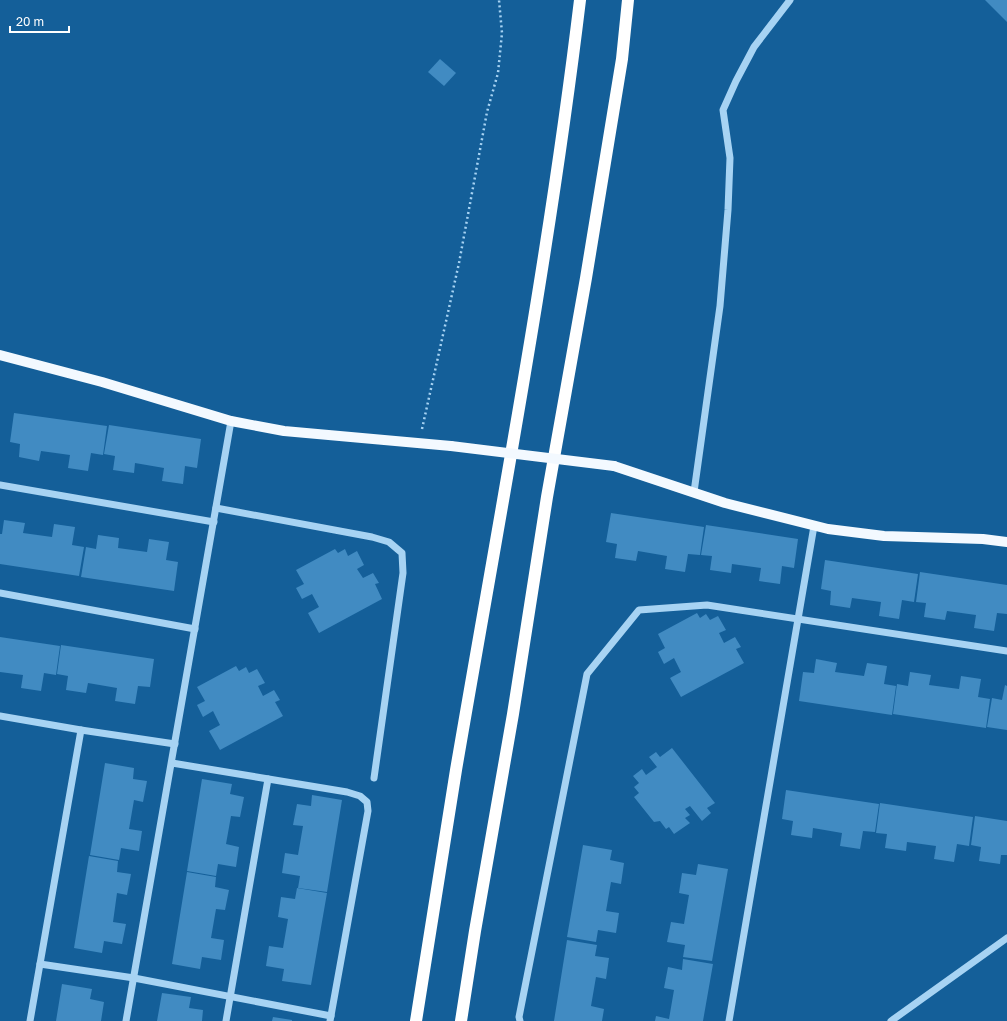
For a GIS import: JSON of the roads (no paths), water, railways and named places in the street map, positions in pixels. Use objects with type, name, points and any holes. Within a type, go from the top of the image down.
[{"type":"highway","points":[[416,1021],[456,771],[518,415],[573,60],[580,0]]},
{"type":"highway","points":[[462,1021],[475,931],[513,714],[547,497],[585,286],[617,90],[622,59],[628,0]]},
{"type":"main road","points":[[0,355],[102,382],[231,421],[284,431],[451,446],[614,466],[725,503],[828,529],[884,536],[1007,542]]},
{"type":"street","points":[[694,492],[720,306],[728,210],[730,158],[723,110],[754,47],[790,0]]},
{"type":"street","points":[[126,1021],[231,421]]},
{"type":"street","points":[[0,485],[214,522]]},
{"type":"street","points":[[216,508],[372,537],[389,542],[402,553],[403,573],[374,778]]},
{"type":"street","points":[[729,1021],[814,526]]},
{"type":"street","points":[[0,593],[195,629]]},
{"type":"street","points":[[520,1021],[520,1010],[587,674],[640,610],[707,605],[1007,651]]},
{"type":"street","points":[[0,716],[175,744]]},
{"type":"street","points":[[30,1021],[81,730]]},
{"type":"street","points":[[40,964],[134,978],[230,996],[331,1018],[368,811],[367,802],[360,796],[347,792],[172,763]]},
{"type":"street","points":[[226,1021],[268,779]]},
{"type":"street","points":[[891,1021],[1007,938]]}]
